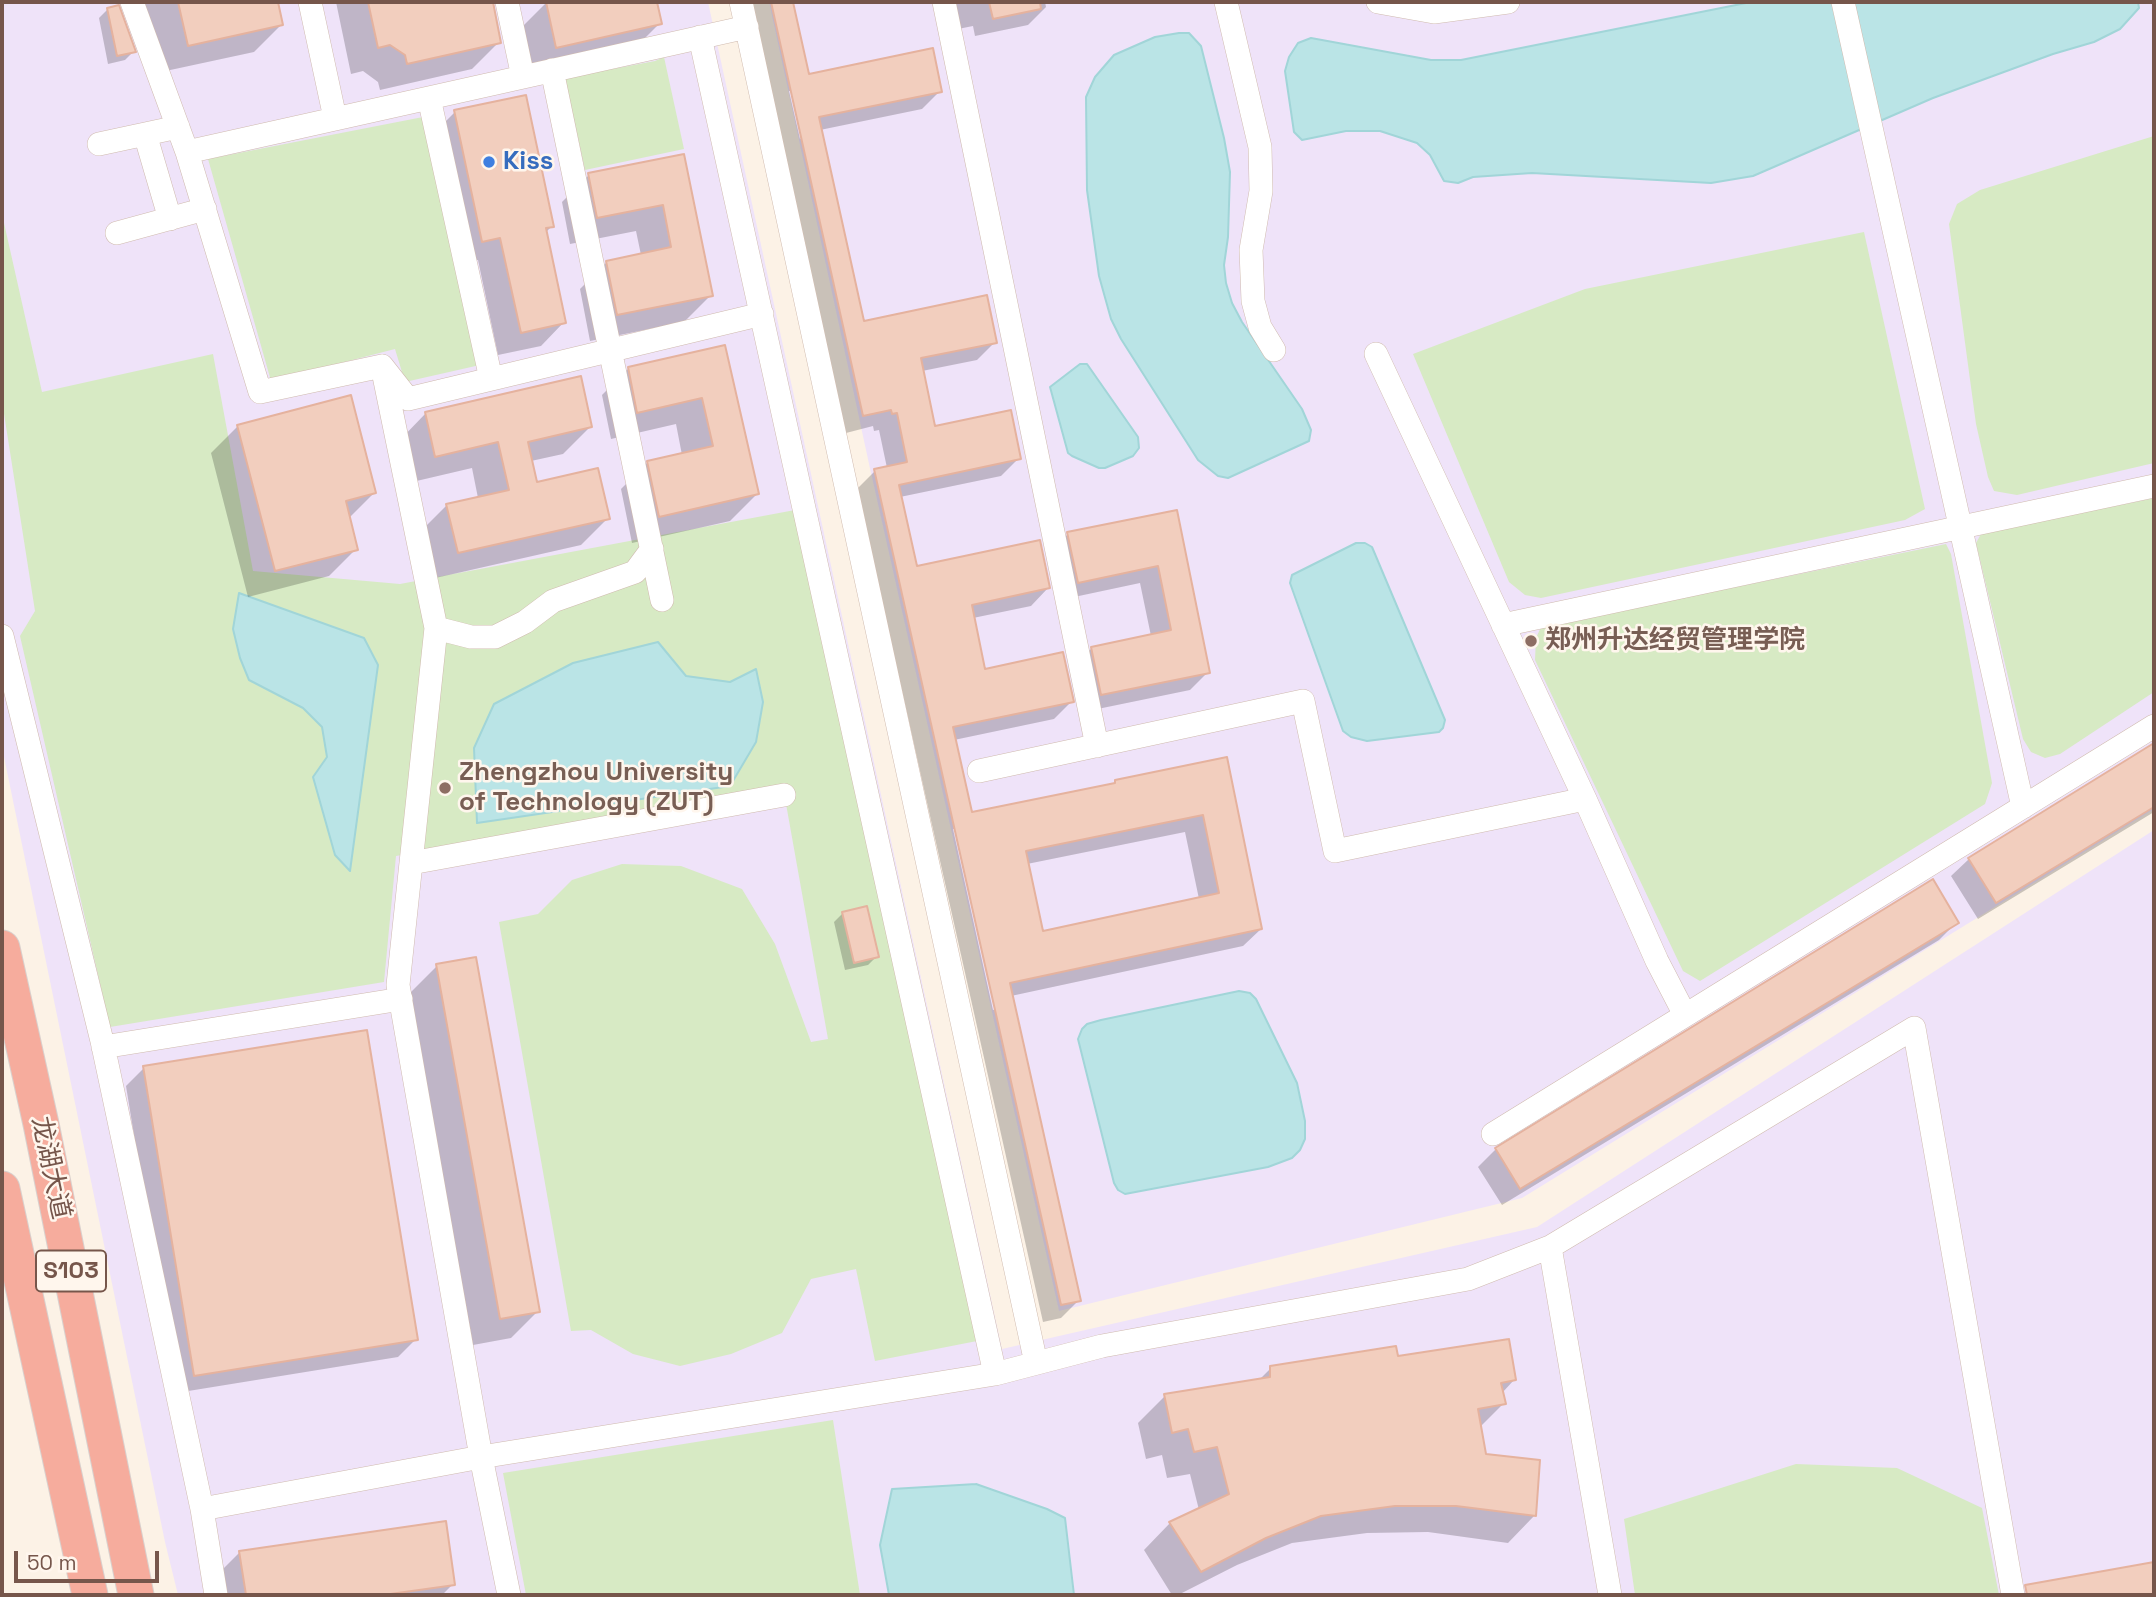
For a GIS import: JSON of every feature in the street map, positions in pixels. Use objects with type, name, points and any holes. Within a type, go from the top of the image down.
[{"type":"highway","name":"龙湖大道","points":[[2,948],[41,1124],[136,1595]]},
{"type":"highway","name":"龙湖大道","points":[[3,1206],[90,1595]]},
{"type":"street","points":[[132,2],[187,152],[260,392],[382,366]]},
{"type":"street","points":[[310,2],[335,118]]},
{"type":"street","points":[[507,2],[523,76]]},
{"type":"street","points":[[741,2],[1036,1363]]},
{"type":"street","points":[[944,2],[1097,746]]},
{"type":"street","points":[[1226,2],[1260,147],[1261,191],[1251,250],[1252,301],[1260,327],[1274,350]]},
{"type":"street","points":[[1378,2],[1466,9],[1508,2]]},
{"type":"street","points":[[1843,2],[2023,807]]},
{"type":"street","points":[[187,152],[747,27]]},
{"type":"street","points":[[700,37],[995,1374]]},
{"type":"street","points":[[552,70],[662,600]]},
{"type":"street","points":[[429,97],[491,379]]},
{"type":"street","points":[[99,144],[178,127]]},
{"type":"street","points":[[145,134],[170,219]]},
{"type":"street","points":[[117,233],[205,209]]},
{"type":"street","points":[[382,366],[408,399],[762,314]]},
{"type":"street","points":[[1376,354],[1585,799],[1657,961],[1685,1015]]},
{"type":"street","points":[[382,366],[436,628],[398,985],[481,1457],[509,1595]]},
{"type":"street","points":[[1503,625],[2154,486]]},
{"type":"street","points":[[436,628],[471,637],[495,637],[525,622],[553,601],[635,572],[652,549]]},
{"type":"street","points":[[2,636],[103,1046],[202,1510],[216,1595]]},
{"type":"street","points":[[979,771],[1303,701],[1335,851],[1585,799]]},
{"type":"street","points":[[1493,1134],[2154,726]]},
{"type":"street","points":[[411,863],[785,795]]},
{"type":"street","points":[[103,1046],[401,999]]},
{"type":"street","points":[[202,1510],[481,1457],[995,1374],[1102,1346],[1468,1279],[1550,1247],[1914,1028],[2013,1595]]},
{"type":"street","points":[[1550,1247],[1610,1595]]},
{"type":"shaded area","name":"Zhengzhou University of Technology (ZUT)","points":[[2,2],[708,2],[1002,1349],[1537,1227],[2154,830],[2154,1595],[178,1595],[2,747]]},
{"type":"shaded area","name":"郑州升达经贸管理学院","points":[[769,2],[2154,2],[2154,809],[1522,1198],[1059,1311],[871,473]]},
{"type":"green space","points":[[664,57],[684,149],[585,170],[565,78]]},
{"type":"green space","points":[[423,117],[480,365],[405,382],[395,349],[271,381],[208,159]]},
{"type":"green space","points":[[2154,136],[2154,463],[2017,495],[1994,491],[1988,477],[1976,424],[1949,224],[1957,204],[1980,190]]},
{"type":"green space","points":[[2,214],[42,392],[213,354],[253,571],[400,584],[795,510],[977,1341],[875,1361],[856,1269],[811,1279],[782,1333],[731,1354],[680,1366],[633,1354],[591,1330],[571,1331],[499,922],[538,914],[572,880],[622,864],[681,866],[742,889],[775,944],[811,1042],[828,1039],[783,787],[396,856],[384,982],[110,1027],[20,636],[35,611],[2,401]]},
{"type":"green space","points":[[1864,232],[1925,509],[1905,520],[1541,598],[1525,595],[1509,582],[1413,354],[1585,289]]},
{"type":"green space","points":[[2154,498],[2154,692],[2060,754],[2045,758],[2031,752],[2023,739],[1976,543],[1981,534]]},
{"type":"green space","points":[[1946,544],[1951,554],[1992,783],[1985,804],[1700,981],[1683,971],[1535,660],[1536,638],[1541,627]]},
{"type":"green space","points":[[833,1420],[860,1595],[526,1595],[503,1473]]},
{"type":"green space","points":[[1796,1464],[1897,1468],[1982,1508],[1999,1595],[1635,1595],[1624,1519]]},
{"type":"water","points":[[1751,2],[2138,2],[2139,8],[2120,29],[2094,42],[2053,54],[1933,98],[1753,176],[1711,183],[1532,173],[1473,177],[1458,183],[1444,181],[1430,155],[1417,143],[1380,131],[1346,131],[1302,140],[1294,132],[1285,71],[1289,57],[1298,43],[1311,38],[1431,60],[1461,60]]},
{"type":"water","points":[[1189,33],[1201,46],[1224,138],[1230,172],[1228,237],[1224,265],[1232,303],[1242,322],[1302,409],[1311,430],[1309,441],[1228,478],[1218,476],[1198,460],[1111,319],[1099,276],[1087,190],[1086,97],[1095,77],[1114,55],[1155,37]]},
{"type":"water","points":[[1080,364],[1087,364],[1138,437],[1139,448],[1133,456],[1105,468],[1099,468],[1068,453],[1050,387]]},
{"type":"water","points":[[1356,543],[1365,543],[1372,547],[1445,720],[1439,732],[1367,741],[1351,737],[1343,731],[1290,583],[1292,575]]},
{"type":"water","points":[[239,593],[364,638],[378,665],[350,871],[335,855],[313,777],[327,757],[322,727],[303,708],[249,680],[233,629]]},
{"type":"water","points":[[658,642],[686,676],[730,682],[756,669],[763,702],[756,742],[730,786],[477,823],[474,748],[494,704],[573,663]]},
{"type":"water","points":[[1239,991],[1250,993],[1256,999],[1297,1083],[1305,1121],[1305,1139],[1300,1150],[1292,1158],[1268,1167],[1125,1194],[1118,1190],[1078,1039],[1082,1029],[1087,1024],[1101,1020]]},
{"type":"water","points":[[976,1484],[1065,1518],[1074,1595],[889,1595],[880,1545],[892,1489]]},
{"type":"building","points":[[178,2],[278,2],[283,25],[188,46]]},
{"type":"building","points":[[368,2],[493,2],[501,43],[407,64],[405,55],[390,45],[378,48]]},
{"type":"building","points":[[546,2],[657,2],[662,24],[556,48]]},
{"type":"building","points":[[771,2],[793,2],[809,74],[933,48],[942,92],[819,117],[864,321],[987,295],[997,343],[921,358],[935,426],[1011,410],[1021,459],[899,485],[917,566],[1040,540],[1050,588],[972,605],[985,669],[1063,652],[1074,702],[953,727],[972,812],[1227,757],[1262,929],[1010,983],[1081,1301],[1061,1305],[874,469],[907,462],[897,413],[892,414],[891,410],[863,416]],"holes":[[[1203,815],[1219,893],[1043,931],[1026,851]]]},
{"type":"building","points":[[989,2],[1040,2],[1041,9],[993,19]]},
{"type":"building","points":[[119,5],[136,52],[117,56],[107,8]]},
{"type":"building","points":[[526,95],[554,227],[546,228],[566,323],[521,333],[500,238],[482,242],[454,110]]},
{"type":"building","points":[[684,154],[713,296],[617,315],[606,261],[671,247],[663,205],[597,218],[588,173]]},
{"type":"building","points":[[725,345],[759,494],[659,517],[647,461],[713,446],[702,398],[637,413],[628,367]]},
{"type":"building","points":[[581,376],[592,427],[528,442],[537,482],[598,468],[610,519],[458,553],[446,504],[509,490],[498,442],[435,457],[425,412]]},
{"type":"building","points":[[351,395],[376,493],[346,501],[358,550],[275,571],[237,425]]},
{"type":"building","points":[[1177,510],[1210,673],[1101,695],[1091,647],[1171,630],[1158,566],[1078,583],[1067,532]]},
{"type":"building","points":[[2154,743],[2154,807],[1996,903],[1968,858]]},
{"type":"building","points":[[1933,879],[1959,923],[1520,1189],[1495,1148]]},
{"type":"building","points":[[867,906],[879,957],[854,963],[842,912]]},
{"type":"building","points":[[476,957],[540,1312],[500,1319],[436,964]]},
{"type":"building","points":[[367,1030],[418,1340],[194,1376],[143,1066]]},
{"type":"building","points":[[1509,1339],[1516,1380],[1501,1383],[1506,1404],[1478,1409],[1486,1454],[1540,1460],[1536,1516],[1456,1506],[1395,1506],[1321,1516],[1266,1538],[1201,1572],[1169,1522],[1229,1494],[1217,1447],[1194,1452],[1188,1429],[1172,1433],[1164,1394],[1270,1377],[1270,1366],[1396,1346],[1398,1356]]},
{"type":"building","points":[[446,1521],[455,1585],[383,1595],[246,1595],[239,1551]]},
{"type":"building","points":[[2154,1562],[2154,1595],[2027,1595],[2025,1585]]},
{"type":"place","name":"Kiss","points":[[489,162]]},
{"type":"place","name":"郑州升达经贸管理学院","points":[[1531,641]]},
{"type":"place","name":"Zhengzhou University of Technology (ZUT)","points":[[445,788]]}]
